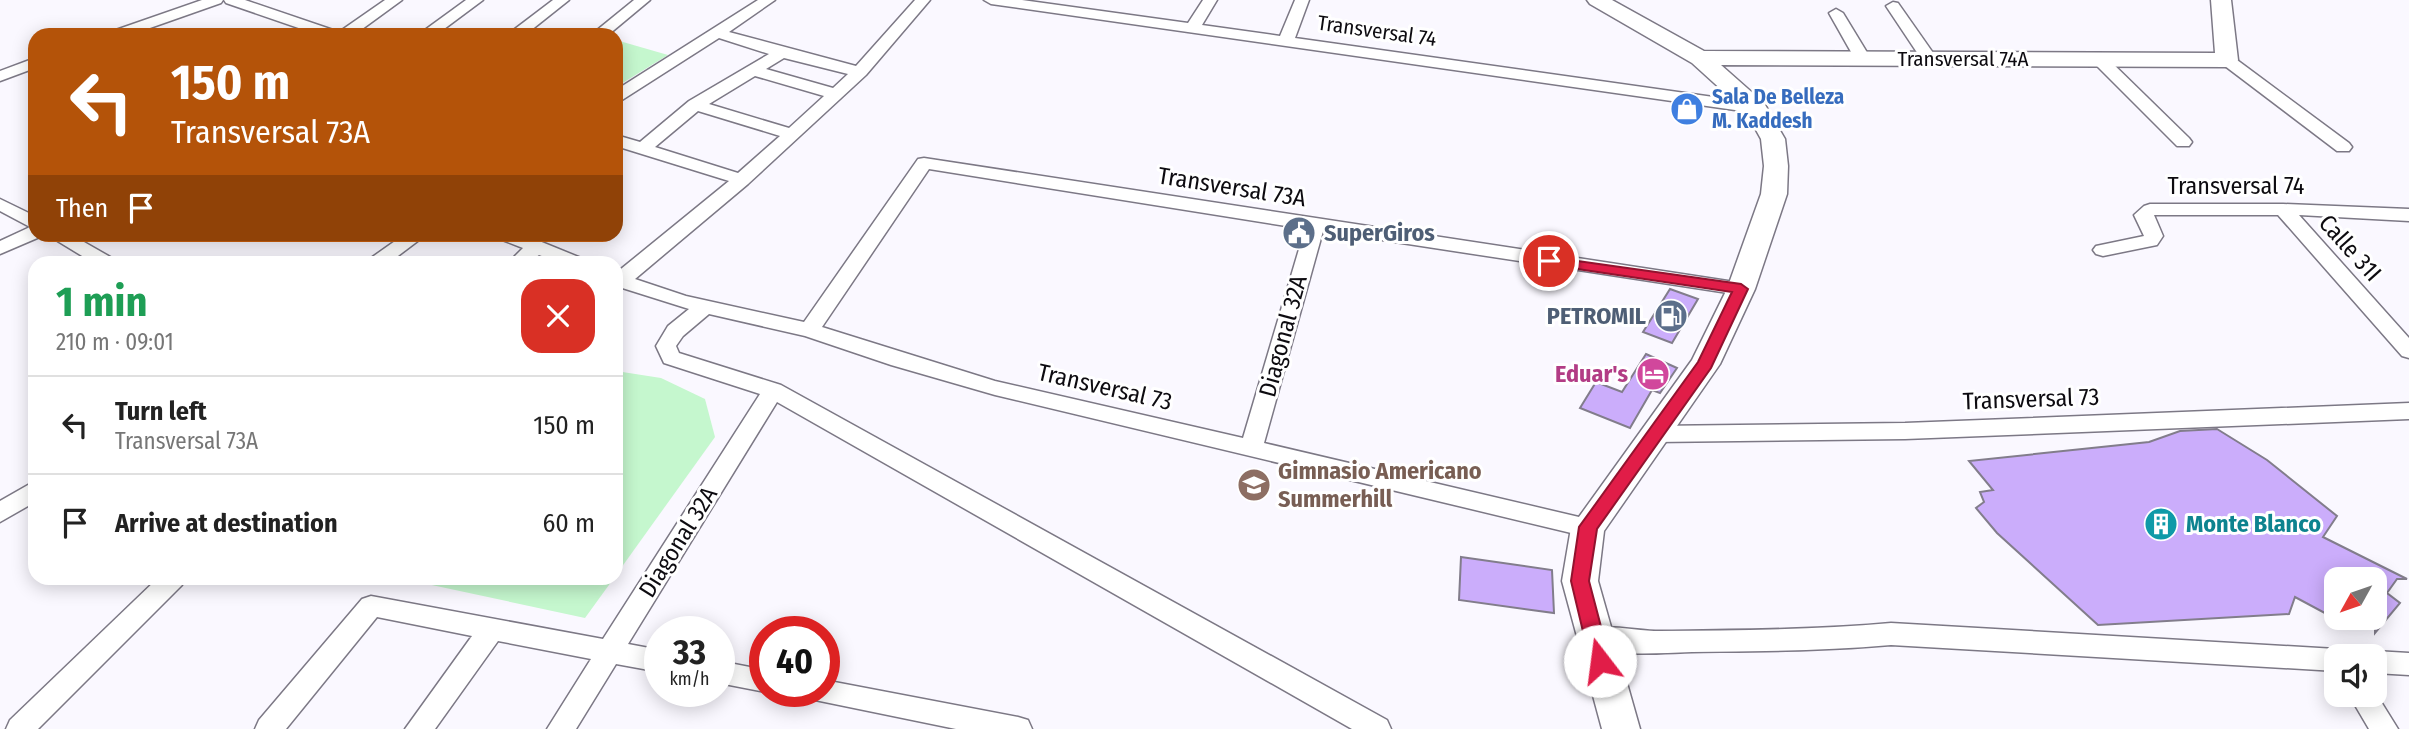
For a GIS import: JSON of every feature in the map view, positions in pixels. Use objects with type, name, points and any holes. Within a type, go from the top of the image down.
[{"type":"street","points":[[135,28],[216,0]]},
{"type":"street","points":[[231,0],[313,28]]},
{"type":"street","points":[[354,28],[395,0]]},
{"type":"street","points":[[436,28],[476,0]]},
{"type":"street","points":[[524,28],[562,0]]},
{"type":"street","points":[[607,28],[643,0]]},
{"type":"street","points":[[623,93],[768,0]]},
{"type":"street","points":[[623,276],[742,180],[860,72],[923,0]]},
{"type":"street","name":"Transversal 74","points":[[991,0],[1756,108]]},
{"type":"street","points":[[1110,17],[1122,0]]},
{"type":"street","points":[[1193,28],[1210,0]]},
{"type":"street","points":[[1286,41],[1302,0]]},
{"type":"street","points":[[1597,0],[1700,58],[1756,108],[1773,139],[1776,166],[1774,194],[1741,289],[1705,364],[1588,527],[1580,581],[1621,729]]},
{"type":"street","points":[[2221,0],[2227,60],[2343,147]]},
{"type":"street","points":[[1893,6],[1930,60]]},
{"type":"street","points":[[1836,13],[1863,59]]},
{"type":"street","points":[[718,33],[782,53],[860,72]]},
{"type":"street","points":[[642,149],[695,104],[782,53]]},
{"type":"street","name":"Transversal 74A","points":[[1700,58],[2227,60]]},
{"type":"street","points":[[2100,60],[2183,142]]},
{"type":"street","points":[[0,76],[28,66]]},
{"type":"street","points":[[751,70],[836,94]]},
{"type":"street","points":[[695,104],[792,134]]},
{"type":"street","points":[[623,142],[742,180]]},
{"type":"street","name":"Transversal 73A","points":[[809,330],[924,163],[1741,289]]},
{"type":"street","points":[[0,204],[28,219]]},
{"type":"street","name":"Transversal 74","points":[[2103,250],[2150,242],[2154,236],[2143,215],[2150,210],[2283,209],[2409,215]]},
{"type":"street","name":"Calle 31I","points":[[2283,209],[2409,351]]},
{"type":"street","name":"Diagonal 32A","points":[[1252,447],[1314,225]]},
{"type":"street","points":[[0,248],[28,235]]},
{"type":"street","points":[[69,242],[94,256]]},
{"type":"street","points":[[387,256],[407,242]]},
{"type":"street","points":[[524,242],[559,256]]},
{"type":"street","points":[[525,256],[536,247]]},
{"type":"street","name":"Transversal 73","points":[[623,282],[682,302],[809,330],[898,360],[995,388],[1588,527]]},
{"type":"street","points":[[706,306],[670,336],[666,346],[667,353],[679,362],[773,390],[1377,729]]},
{"type":"street","name":"Diagonal 32A","points":[[561,729],[773,390]]},
{"type":"street","name":"Transversal 73","points":[[1655,434],[1905,431],[2409,411]]},
{"type":"street","points":[[0,513],[28,495]]},
{"type":"street","points":[[20,729],[166,585]]},
{"type":"street","points":[[269,729],[372,606],[644,658]]},
{"type":"street","points":[[419,729],[492,629]]},
{"type":"street","points":[[1594,638],[1635,642],[1823,640],[1891,634],[2324,659]]},
{"type":"street","points":[[2387,663],[2409,664]]},
{"type":"street","points":[[840,695],[1018,729]]},
{"type":"street","points":[[2370,707],[2384,729]]},
{"type":"green space","points":[[623,42],[668,55],[623,83]]},
{"type":"green space","points":[[623,372],[661,378],[705,399],[715,437],[623,565]]},
{"type":"green space","points":[[432,585],[609,585],[585,618]]},
{"type":"building","name":"PETROMIL","points":[[1670,289],[1698,299],[1672,343],[1643,332]]},
{"type":"building","points":[[1646,354],[1677,368],[1660,393],[1652,390],[1630,428],[1580,408],[1596,382],[1622,392]]},
{"type":"building","name":"Monte Blanco","points":[[2217,429],[2267,460],[2337,516],[2323,537],[2383,567],[2324,567],[2324,613],[2295,597],[2289,614],[2098,625],[1997,533],[1976,508],[1984,502],[1980,492],[1993,490],[1969,461],[2149,442],[2180,431]]},
{"type":"building","points":[[1461,557],[1552,570],[1554,613],[1459,600]]},
{"type":"building","name":"Monte Blanco","points":[[2387,569],[2407,579],[2397,579],[2387,593]]},
{"type":"building","name":"Monte Blanco","points":[[2387,593],[2400,603],[2387,619]]},
{"type":"place","name":"Sala De Belleza M. Kaddesh","points":[[1687,109]]},
{"type":"place","name":"SuperGiros","points":[[1299,233]]},
{"type":"place","name":"PETROMIL","points":[[1671,316]]},
{"type":"place","name":"Eduar's","points":[[1653,374]]},
{"type":"place","name":"Gimnasio Americano Summerhill","points":[[1254,485]]},
{"type":"place","name":"Monte Blanco","points":[[2161,524]]},
{"type":"route","points":[[1549,261],[1741,289],[1705,364],[1588,527],[1580,581],[1600,661]]}]
